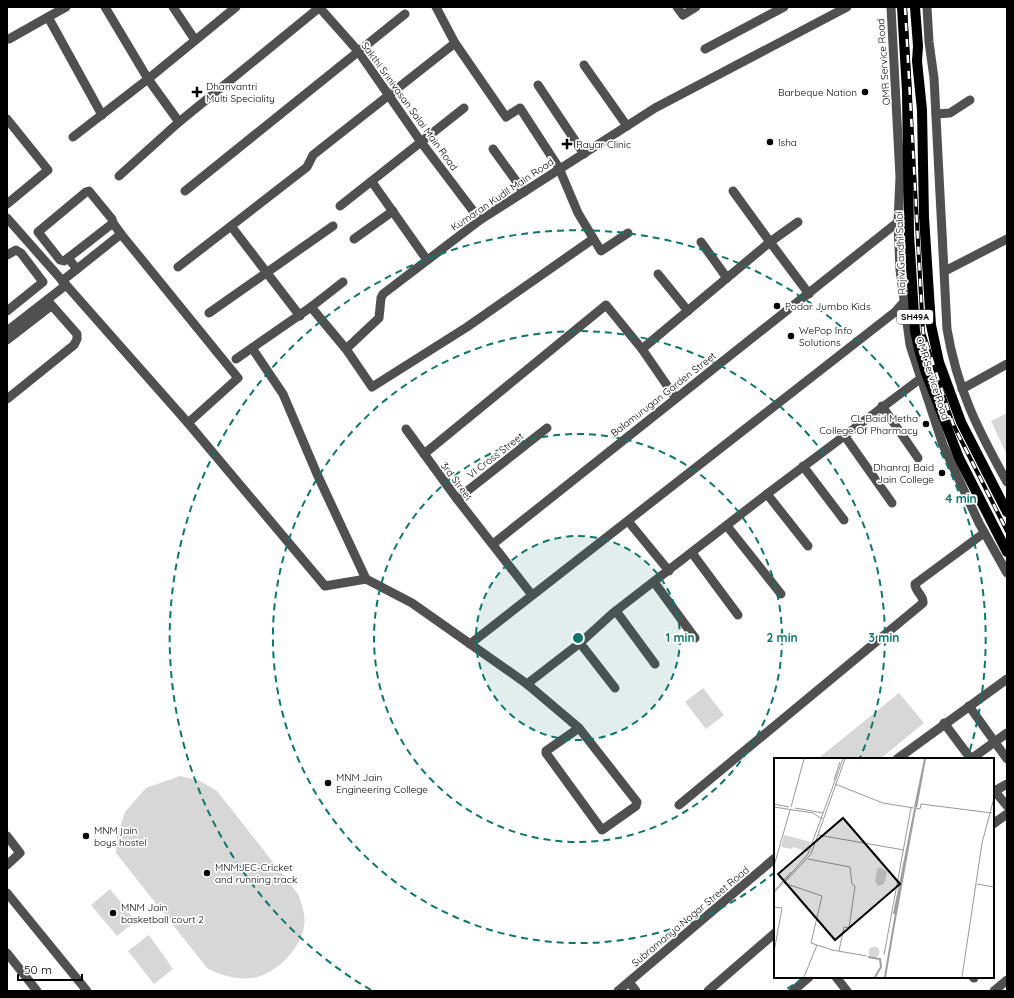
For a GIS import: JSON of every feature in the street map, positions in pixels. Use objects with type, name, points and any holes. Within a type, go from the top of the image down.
[{"type":"main road","name":"Rajiv Gandhi Salai","points":[[902,7],[905,49],[909,149],[910,234],[915,330],[926,373],[959,458],[1007,552]]},
{"type":"main road","name":"SH49A","points":[[915,7],[924,217],[931,325],[939,362],[961,422],[1007,512]]},
{"type":"main road","points":[[909,149],[922,149]]},
{"type":"street","points":[[9,39],[66,7]]},
{"type":"street","points":[[105,7],[148,79],[179,122]]},
{"type":"street","points":[[173,7],[195,40]]},
{"type":"street","points":[[73,137],[148,79],[236,7]]},
{"type":"street","points":[[119,176],[179,122],[319,7]]},
{"type":"street","name":"Sakthi Srinivasan Salai Main Road","points":[[319,7],[358,51],[421,142],[480,220]]},
{"type":"street","points":[[436,7],[455,43],[506,117],[520,108],[559,168],[578,213],[601,252],[628,233]]},
{"type":"street","points":[[677,7],[684,15],[696,7]]},
{"type":"street","points":[[705,49],[784,7]]},
{"type":"street","name":"Kumaran Kudil Main Road","points":[[346,349],[379,318],[381,298],[383,294],[480,220],[559,168],[677,96],[848,7]]},
{"type":"street","name":"OMR Service Road","points":[[891,7],[900,177],[898,222],[903,303],[910,345],[943,445],[984,533],[1007,573]]},
{"type":"street","points":[[927,7],[936,114],[947,329],[954,366],[962,388],[985,444],[1007,482]]},
{"type":"street","points":[[185,191],[405,14]]},
{"type":"street","points":[[48,17],[102,115]]},
{"type":"street","points":[[178,267],[308,167],[313,155],[455,43]]},
{"type":"street","points":[[584,65],[627,126]]},
{"type":"street","points":[[538,85],[584,154]]},
{"type":"street","points":[[936,114],[950,114],[970,100]]},
{"type":"street","points":[[340,206],[464,108]]},
{"type":"street","points":[[7,119],[48,170],[7,204]]},
{"type":"street","points":[[493,149],[524,192]]},
{"type":"street","points":[[372,182],[427,260]]},
{"type":"street","points":[[113,223],[64,261],[60,260],[39,234],[40,229],[88,191],[238,378],[188,423]]},
{"type":"street","points":[[733,191],[809,294]]},
{"type":"street","points":[[354,239],[393,211]]},
{"type":"street","points":[[7,218],[188,423],[325,586],[366,579],[412,602],[527,684],[579,728],[637,802],[636,806],[602,830],[546,753],[546,751],[579,728]]},
{"type":"street","points":[[642,349],[770,242],[798,222]]},
{"type":"street","name":"Balamurugan Garden Street","points":[[493,544],[675,397],[809,294],[898,222]]},
{"type":"street","points":[[231,226],[300,316]]},
{"type":"street","points":[[209,313],[333,226]]},
{"type":"street","points":[[7,340],[51,300],[64,283],[78,269],[121,234]]},
{"type":"street","points":[[311,307],[346,349],[372,387],[467,327],[593,239]]},
{"type":"street","points":[[945,271],[1007,239]]},
{"type":"street","points":[[701,242],[728,278]]},
{"type":"street","points":[[7,255],[16,250],[21,253],[43,282],[51,300],[77,334],[77,339],[74,345],[7,399]]},
{"type":"street","points":[[68,258],[78,269]]},
{"type":"street","points":[[658,274],[688,311]]},
{"type":"street","points":[[7,311],[43,282]]},
{"type":"street","points":[[236,359],[300,316],[342,282]]},
{"type":"street","points":[[7,330],[51,300]]},
{"type":"street","points":[[470,644],[885,320],[903,303]]},
{"type":"street","points":[[424,454],[606,305],[642,349],[675,397]]},
{"type":"street","points":[[252,348],[283,394],[317,474],[366,579]]},
{"type":"street","points":[[962,388],[1007,364]]},
{"type":"street","points":[[527,684],[580,643],[616,611],[803,466],[920,379]]},
{"type":"street","points":[[882,406],[918,458]]},
{"type":"street","name":"VI Cross Street","points":[[457,499],[547,428]]},
{"type":"street","name":"3rd Street","points":[[406,429],[457,499],[493,544]]},
{"type":"street","points":[[844,435],[892,502]]},
{"type":"street","points":[[803,466],[844,520]]},
{"type":"street","points":[[767,494],[808,546]]},
{"type":"street","points":[[628,521],[669,571]]},
{"type":"street","points":[[727,526],[781,594]]},
{"type":"street","points":[[679,805],[923,603],[922,597],[915,588],[915,584],[984,533]]},
{"type":"street","points":[[493,544],[532,595]]},
{"type":"street","points":[[692,553],[738,615]]},
{"type":"street","points":[[654,582],[695,638]]},
{"type":"street","points":[[616,611],[655,664]]},
{"type":"street","points":[[580,643],[615,688]]},
{"type":"street","points":[[898,758],[944,723],[1007,679]]},
{"type":"street","points":[[969,706],[1007,759]]},
{"type":"street","points":[[944,723],[970,758]]},
{"type":"street","points":[[972,758],[1007,733]]},
{"type":"street","points":[[1007,784],[994,791],[1007,806]]},
{"type":"street","points":[[994,823],[1007,814]]},
{"type":"street","points":[[7,836],[20,853],[7,865]]},
{"type":"street","name":"Subramanya Nagar Street Road","points":[[618,991],[774,859]]},
{"type":"street","points":[[7,893],[87,991]]},
{"type":"street","points":[[708,991],[774,934]]},
{"type":"street","points":[[7,953],[37,991]]},
{"type":"street","points":[[793,991],[808,978]]},
{"type":"street","points":[[837,978],[847,991]]},
{"type":"street","points":[[994,991],[1007,980]]},
{"type":"street","points":[[629,982],[636,991]]},
{"type":"shaded area","points":[[1007,413],[1007,455],[991,421]]},
{"type":"shaded area","points":[[703,688],[724,715],[706,729],[685,702]]},
{"type":"shaded area","points":[[899,693],[924,723],[881,758],[820,757]]},
{"type":"shaded area","name":"MNMJEC-Cricket and running track","points":[[180,776],[198,780],[217,791],[298,894],[304,914],[302,936],[292,952],[278,967],[261,976],[252,978],[235,978],[217,973],[207,968],[116,853],[117,836],[125,812],[146,788]]},
{"type":"shaded area","name":"MNM Jain basketball court 2","points":[[110,889],[136,921],[117,936],[91,905]]},
{"type":"shaded area","points":[[149,935],[173,969],[154,984],[128,951]]},
{"type":"railway","points":[[905,7],[923,332],[953,424],[1007,531]]},
{"type":"place","name":"Dhanvantri Multi Speciality","points":[[197,92]]},
{"type":"place","name":"Barbeque Nation","points":[[865,92]]},
{"type":"place","name":"Isha","points":[[770,142]]},
{"type":"place","name":"Rayar Clinic","points":[[567,144]]},
{"type":"place","name":"Podar Jumbo Kids","points":[[777,306]]},
{"type":"place","name":"WePop Info Solutions","points":[[791,336]]},
{"type":"place","name":"CL Baid Metha College Of Pharmacy","points":[[926,424]]},
{"type":"place","name":"Dhanraj Baid Jain College","points":[[942,473]]},
{"type":"place","name":"MNM Jain Engineering College","points":[[328,783]]},
{"type":"place","name":"MNM jain boys hostel","points":[[86,836]]},
{"type":"place","name":"MNMJEC-Cricket and running track","points":[[207,873]]},
{"type":"place","name":"MNM Jain basketball court 2","points":[[113,913]]}]
